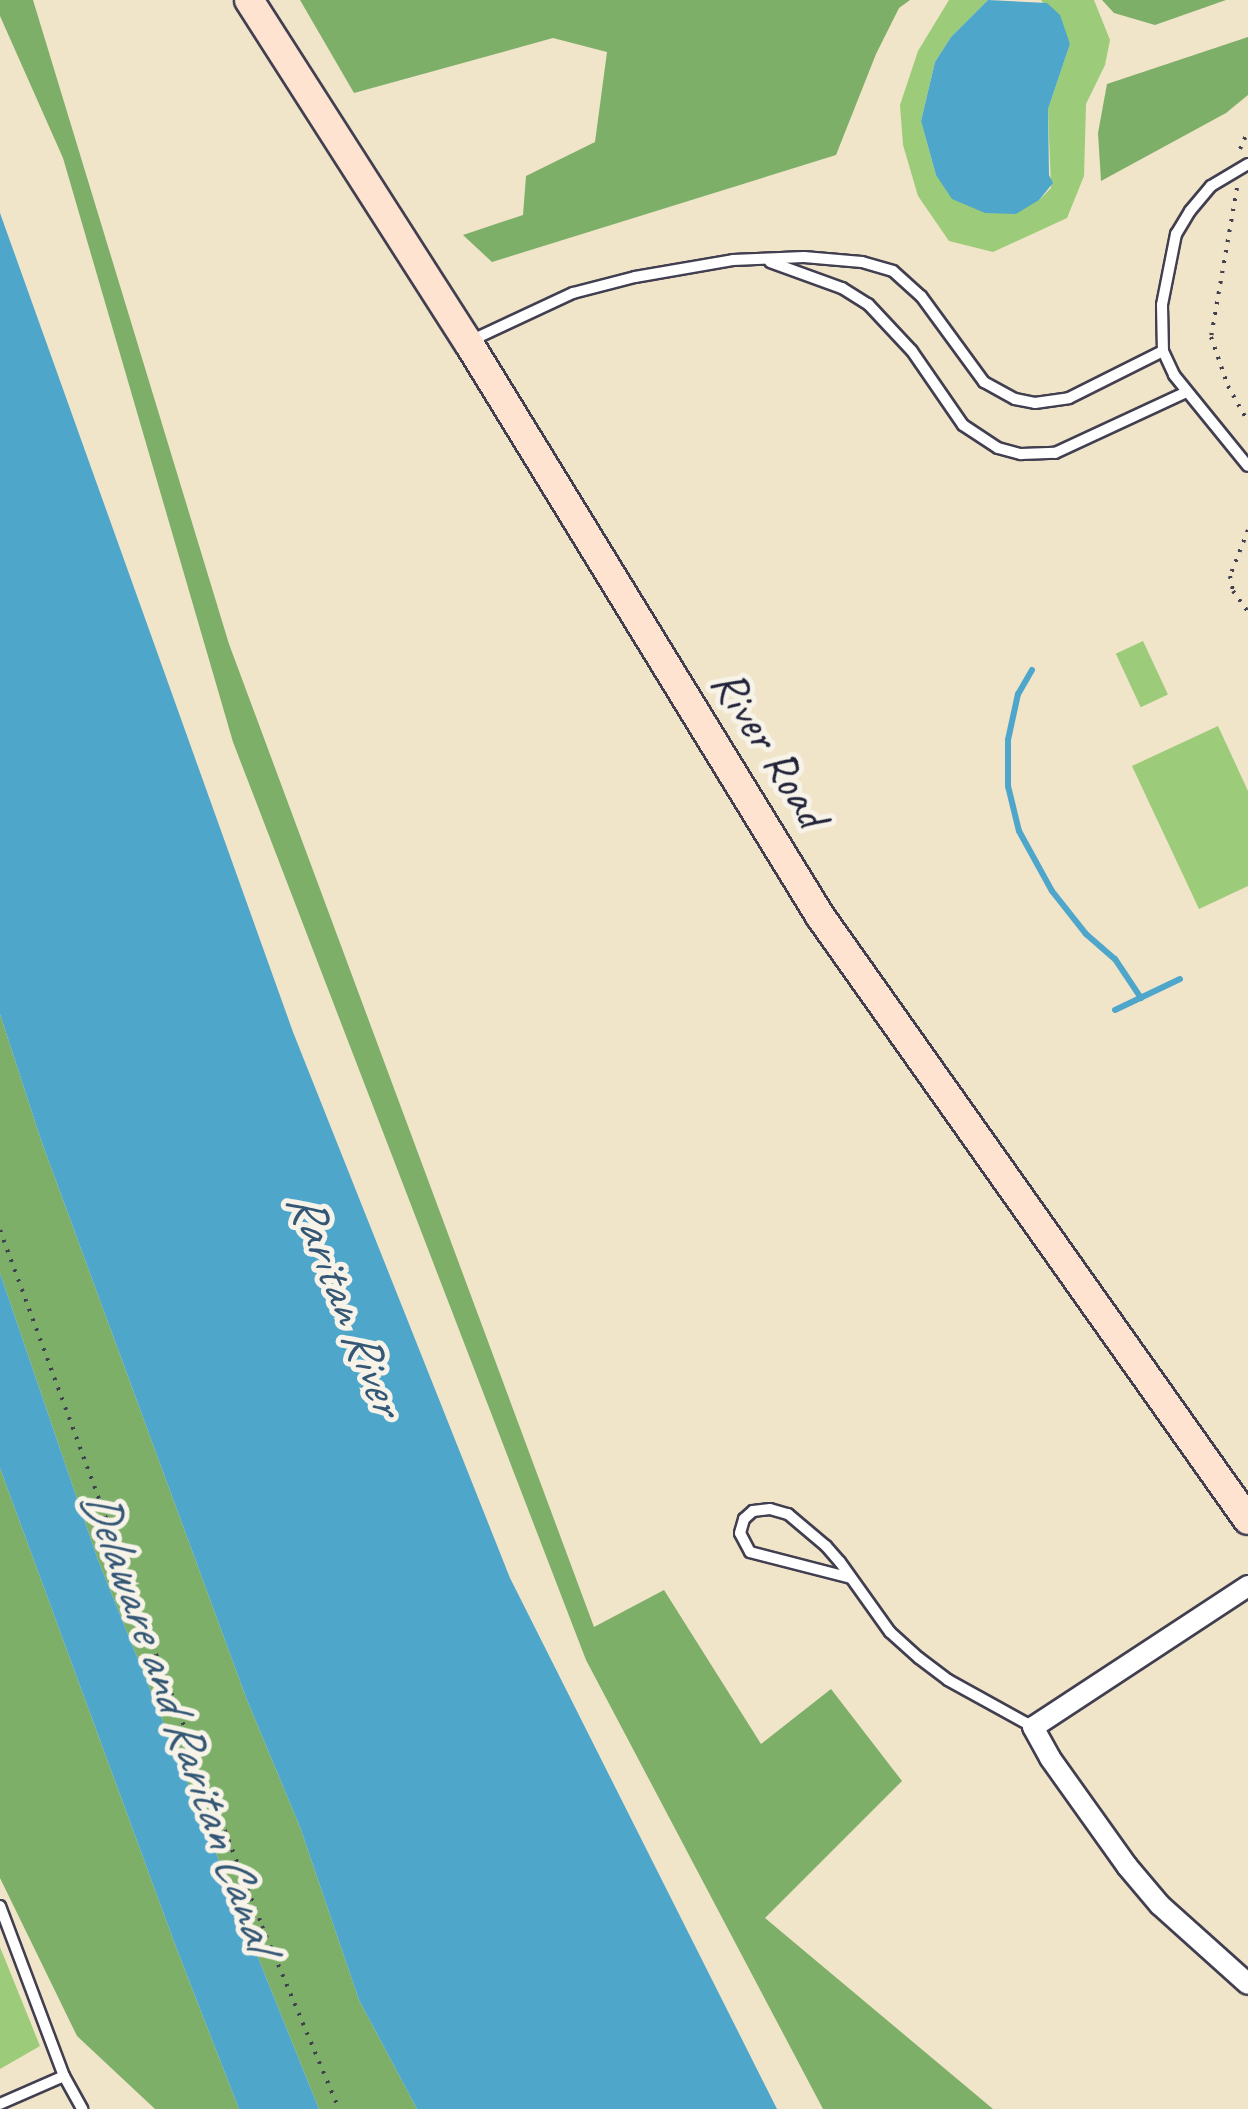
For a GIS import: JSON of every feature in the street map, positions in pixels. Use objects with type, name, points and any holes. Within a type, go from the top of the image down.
[{"type":"main road","name":"River Road","points":[[249,0],[468,342],[820,916],[1248,1520]]},
{"type":"street","points":[[1248,1586],[1033,1727],[1050,1758],[1160,1905],[1248,1984]]},
{"type":"lane","points":[[1243,166],[1211,186],[1176,234],[1162,306],[1163,350],[1184,394],[1248,466]]},
{"type":"lane","points":[[468,342],[573,293],[671,269],[804,257],[862,262],[893,271],[921,296],[984,382],[1015,400],[1035,403],[1069,398],[1163,350]]},
{"type":"lane","points":[[764,260],[842,288],[868,304],[912,351],[963,425],[998,448],[1021,454],[1054,453],[1184,394]]},
{"type":"lane","points":[[851,1578],[750,1552],[740,1533],[744,1519],[753,1511],[770,1509],[788,1514],[826,1546],[851,1578],[890,1632],[919,1658],[948,1680],[1033,1727]]},
{"type":"lane","points":[[0,1906],[64,2076],[82,2109]]},
{"type":"lane","points":[[0,2104],[64,2076]]},
{"type":"path","points":[[1248,130],[1211,337],[1228,386],[1248,422]]},
{"type":"path","points":[[1248,530],[1230,576],[1233,591],[1248,612]]},
{"type":"path","points":[[0,1230],[163,1672],[262,1926],[339,2109]]},
{"type":"green space","points":[[0,0],[33,0],[229,644],[594,1627],[664,1590],[761,1744],[831,1689],[902,1781],[765,1918],[993,2109],[823,2109],[586,1660],[233,742],[63,158],[0,16]]},
{"type":"green space","points":[[300,0],[910,0],[899,8],[876,54],[836,155],[492,262],[463,235],[523,215],[526,176],[595,142],[607,52],[553,38],[354,93]]},
{"type":"green space","points":[[949,0],[988,0],[951,37],[935,62],[921,121],[936,175],[1039,200],[1051,188],[1048,109],[1070,44],[1041,0],[1094,0],[1110,40],[1105,65],[1086,104],[1084,176],[1067,218],[993,252],[949,241],[918,196],[903,145],[900,105],[918,51]]},
{"type":"green space","points":[[1102,0],[1226,0],[1155,25],[1114,13]]},
{"type":"green space","points":[[1248,37],[1248,95],[1226,113],[1101,181],[1098,133],[1107,84]]},
{"type":"green space","points":[[1143,641],[1168,694],[1141,707],[1116,654]]},
{"type":"green space","points":[[1218,726],[1248,791],[1248,886],[1199,909],[1132,766]]},
{"type":"green space","points":[[0,1014],[41,1140],[247,1700],[300,1827],[359,2000],[417,2109],[319,2109],[98,1560],[0,1273]]},
{"type":"green space","points":[[0,1468],[239,2109],[155,2109],[77,2036],[0,1878]]},
{"type":"green space","points":[[0,1947],[40,2046],[0,2069]]},
{"type":"water","points":[[988,0],[1047,3],[1060,15],[1070,44],[1048,109],[1049,175],[1053,183],[1039,200],[1016,214],[985,213],[952,199],[936,175],[921,121],[935,62],[951,37]]},
{"type":"water","name":"Raritan River","points":[[0,213],[293,1032],[510,1578],[777,2109],[417,2109],[359,2000],[300,1827],[247,1700],[41,1140],[0,1014]]},
{"type":"water","points":[[0,1273],[98,1560],[319,2109],[239,2109],[176,1947],[0,1468]]},
{"type":"waterway","points":[[1032,670],[1018,694],[1008,740],[1008,786],[1019,831],[1052,891],[1086,934],[1115,959],[1141,998]]},
{"type":"waterway","points":[[1115,1010],[1180,979]]},
{"type":"water label","name":"Delaware and Raritan Canal","points":[[180,1719]]}]
